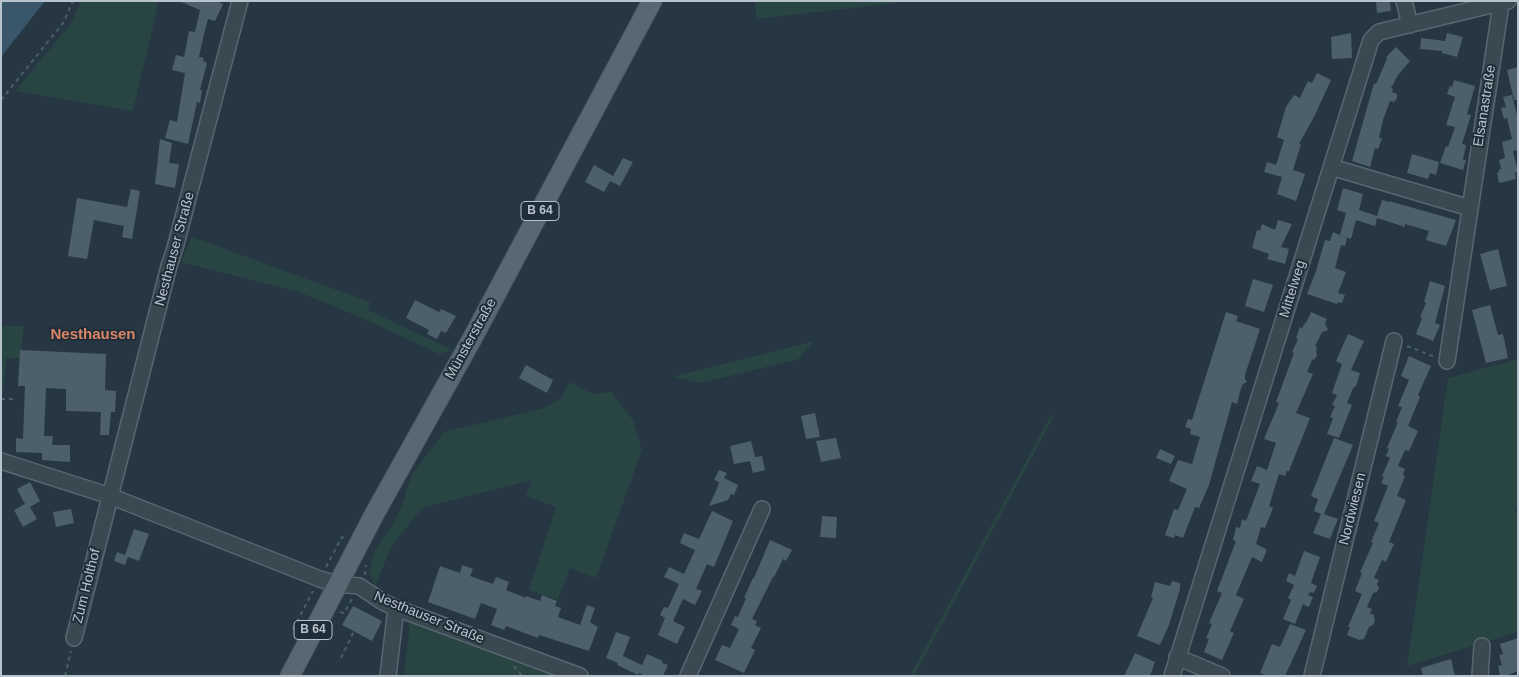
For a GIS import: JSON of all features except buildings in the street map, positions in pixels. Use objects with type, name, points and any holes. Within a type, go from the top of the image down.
[{"type":"main road","name":"Münsterstraße","points":[[290,676],[328,582],[472,339],[652,1]]},
{"type":"street","name":"Nesthauser Straße","points":[[110,496],[240,1]]},
{"type":"street","points":[[1404,1],[1410,25]]},
{"type":"street","name":"Mittelweg","points":[[1172,676],[1370,40],[1379,32],[1503,3]]},
{"type":"street","name":"Elsanastraße","points":[[1447,361],[1500,11],[1503,3]]},
{"type":"street","points":[[1331,167],[1470,208]]},
{"type":"street","name":"Nordwiesen","points":[[1312,676],[1394,341]]},
{"type":"street","name":"Nesthauser Straße","points":[[1,461],[110,496],[328,582],[358,586],[396,608],[580,676]]},
{"type":"street","name":"Zum Holthof","points":[[74,638],[110,496]]},
{"type":"street","points":[[688,676],[762,509]]},
{"type":"street","points":[[388,676],[396,608]]},
{"type":"street","points":[[1480,676],[1482,646]]},
{"type":"street","points":[[1178,657],[1222,676]]},
{"type":"path","points":[[1,100],[63,23],[73,1]]},
{"type":"path","points":[[1394,341],[1447,361]]},
{"type":"path","points":[[1,398],[14,399]]},
{"type":"path","points":[[293,629],[328,582]]},
{"type":"path","points":[[341,658],[354,631]]},
{"type":"path","name":"Zum Holthof","points":[[65,676],[74,638]]},
{"type":"green space","points":[[81,1],[159,1],[133,111],[15,91],[72,22]]},
{"type":"green space","points":[[755,1],[912,1],[756,19]]},
{"type":"green space","points":[[192,237],[370,302],[368,310],[453,350],[439,354],[362,318],[296,291],[181,262]]},
{"type":"green space","points":[[1,326],[24,326],[20,358],[6,358],[3,396],[1,395]]},
{"type":"green space","points":[[814,341],[799,359],[701,383],[672,377]]},
{"type":"green space","points":[[1518,359],[1518,508],[1515,509],[1518,517],[1518,632],[1407,666],[1448,378]]},
{"type":"green space","points":[[569,382],[593,394],[611,392],[633,420],[642,450],[596,578],[570,568],[558,600],[529,590],[556,507],[526,496],[532,480],[422,508],[391,547],[375,587],[369,571],[375,550],[392,526],[404,501],[413,473],[444,432],[544,408],[562,397]]},
{"type":"green space","points":[[1051,415],[1054,416],[914,676],[910,676]]},
{"type":"green space","points":[[410,621],[557,676],[404,676]]},
{"type":"water","points":[[1,1],[45,1],[1,57]]},
{"type":"district","name":"Nesthausen","points":[[93,335]]}]
